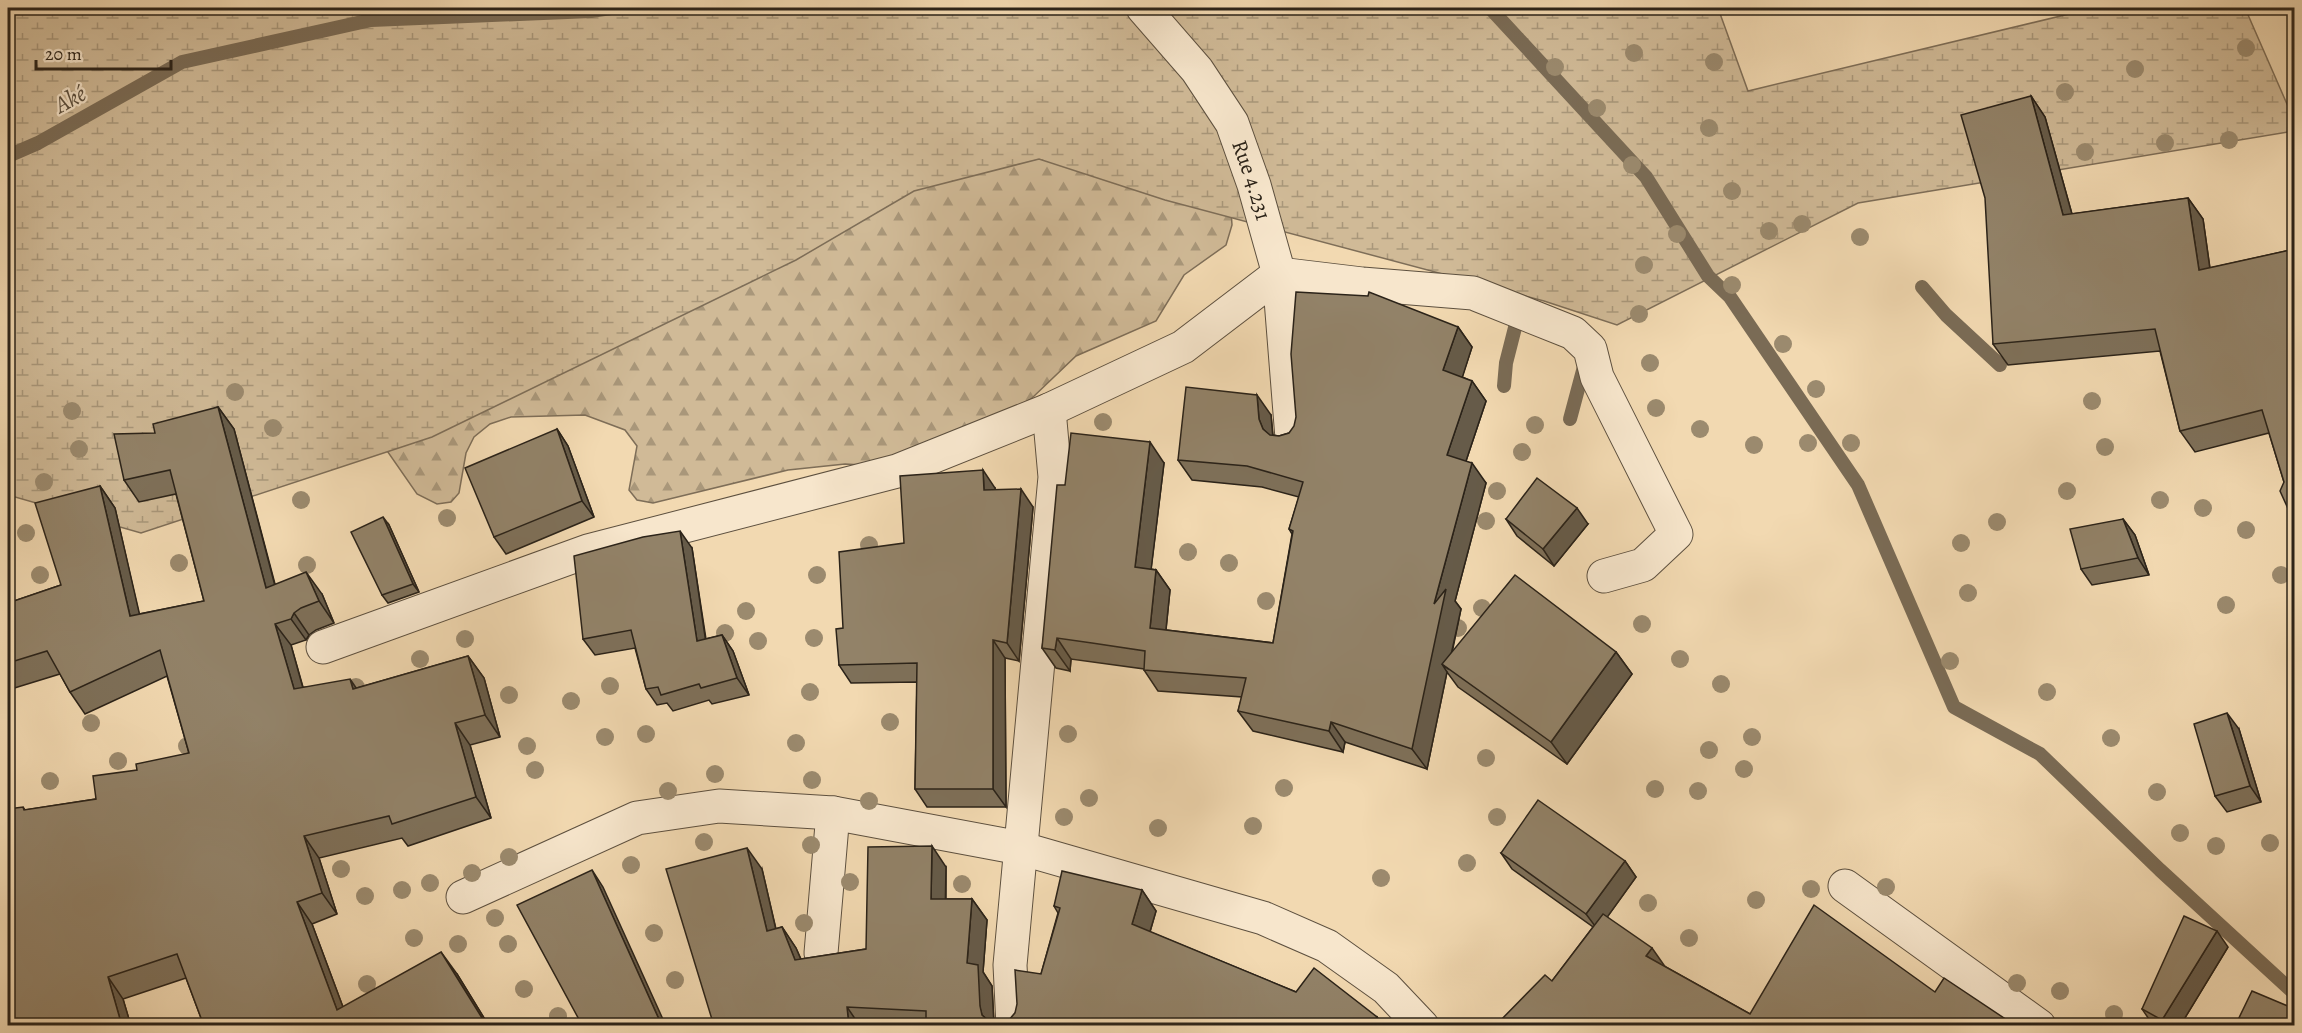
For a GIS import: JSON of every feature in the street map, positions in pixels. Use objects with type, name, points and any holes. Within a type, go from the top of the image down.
[{"type":"street","name":"Rue 4.231","points":[[1143,8],[1197,70],[1232,123],[1254,185],[1279,274],[1292,438]]},
{"type":"street","points":[[323,647],[588,551],[897,471],[1049,410],[1184,347],[1279,274],[1362,284],[1473,293],[1573,333],[1590,349],[1597,377],[1676,534],[1643,565],[1604,576]]},
{"type":"street","points":[[1013,1026],[1010,965],[1055,477],[1049,410]]},
{"type":"street","points":[[463,897],[637,818],[719,806],[833,813],[1020,848],[1263,918],[1327,946],[1386,988],[1422,1026]]},
{"type":"street","points":[[821,952],[833,813]]},
{"type":"street","points":[[1845,886],[2039,1026]]},
{"type":"green space","points":[[8,8],[469,8],[1230,196],[1232,225],[1226,245],[1184,275],[1156,321],[1076,356],[1031,399],[994,420],[896,467],[845,464],[788,470],[653,503],[637,500],[629,490],[637,446],[625,430],[585,415],[511,417],[490,424],[474,437],[466,453],[459,493],[451,502],[437,504],[417,494],[365,419]]},
{"type":"green space","points":[[8,8],[1718,8],[1748,91],[2094,8],[2245,8],[2294,120],[2294,131],[1858,203],[1617,325],[1544,301],[1165,200],[1039,159],[914,191],[796,260],[432,437],[141,533],[8,495]]},
{"type":"building","points":[[2031,96],[2063,215],[2188,198],[2199,270],[2295,249],[2295,524],[2280,491],[2284,482],[2262,410],[2180,431],[2155,329],[1993,344],[1985,198],[1961,115]]},
{"type":"building","points":[[1296,292],[1368,296],[1369,292],[1458,327],[1443,370],[1472,381],[1447,455],[1472,463],[1434,604],[1446,589],[1412,749],[1331,722],[1329,731],[1238,711],[1246,678],[1144,670],[1145,651],[1092,643],[1057,638],[1055,650],[1042,648],[1057,485],[1065,485],[1071,433],[1150,442],[1135,567],[1156,570],[1150,628],[1273,643],[1293,531],[1289,529],[1303,482],[1247,466],[1178,460],[1186,387],[1257,395],[1259,419],[1263,429],[1270,435],[1279,436],[1289,433],[1294,426],[1296,417],[1291,354]]},
{"type":"building","points":[[218,407],[266,588],[306,572],[319,601],[301,608],[294,613],[291,619],[275,624],[294,689],[350,679],[353,689],[468,656],[485,715],[455,723],[476,797],[392,824],[389,816],[304,836],[322,893],[297,902],[337,1010],[441,952],[487,1026],[204,1026],[177,954],[108,977],[122,1026],[8,1026],[8,809],[23,807],[24,810],[96,799],[93,776],[137,770],[136,764],[189,753],[160,650],[70,692],[47,651],[8,663],[8,603],[61,585],[35,503],[100,486],[130,616],[204,601],[170,470],[124,480],[114,434],[155,433],[153,424]]},
{"type":"building","points":[[557,429],[582,501],[494,537],[465,468]]},
{"type":"building","points":[[983,470],[984,490],[1021,489],[1007,643],[993,640],[993,789],[915,789],[917,663],[839,665],[836,629],[843,628],[839,552],[904,543],[900,476]]},
{"type":"building","points":[[1537,478],[1577,508],[1543,549],[1506,519]]},
{"type":"building","points":[[383,517],[413,584],[382,595],[351,532]]},
{"type":"building","points":[[2123,519],[2138,558],[2081,569],[2070,529]]},
{"type":"building","points":[[680,531],[697,641],[722,635],[737,678],[701,688],[699,684],[661,695],[658,687],[646,689],[631,630],[583,639],[574,556],[643,537]]},
{"type":"building","points":[[1515,575],[1616,652],[1551,742],[1442,664]]},
{"type":"building","points":[[2227,713],[2250,786],[2215,796],[2194,724]]},
{"type":"building","points":[[1538,800],[1625,861],[1586,914],[1501,853]]},
{"type":"building","points":[[932,846],[931,899],[972,899],[967,963],[978,965],[980,1006],[982,1015],[989,1021],[999,1024],[1009,1020],[1015,1013],[1017,1004],[1015,970],[1041,974],[1060,908],[1054,906],[1062,871],[1142,890],[1132,924],[1296,992],[1314,968],[1377,1017],[1374,1022],[1379,1026],[961,1026],[926,1023],[926,1011],[847,1007],[849,1026],[714,1026],[666,869],[747,848],[767,931],[782,927],[795,960],[866,949],[868,847]]},
{"type":"building","points":[[592,870],[662,1026],[581,1026],[517,905]]},
{"type":"building","points":[[1814,905],[1935,992],[1944,978],[2016,1026],[1495,1026],[1545,975],[1552,981],[1603,914],[1652,948],[1646,956],[1750,1014]]},
{"type":"building","points":[[2184,916],[2217,931],[2162,1020],[2142,1009]]},
{"type":"building","points":[[2252,991],[2295,1009],[2295,1026],[2235,1026]]},
{"type":"waterway","name":"Aké","points":[[8,156],[38,143],[182,62],[371,20],[591,11],[611,8]]},
{"type":"waterway","points":[[1490,8],[1646,177],[1708,276],[1730,297],[1858,485],[1954,707],[2040,754],[2160,870],[2294,993]]},
{"type":"waterway","points":[[1922,287],[1946,315],[2000,365]]},
{"type":"waterway","points":[[1504,386],[1506,363],[1519,312]]},
{"type":"waterway","points":[[1570,419],[1585,363]]}]
